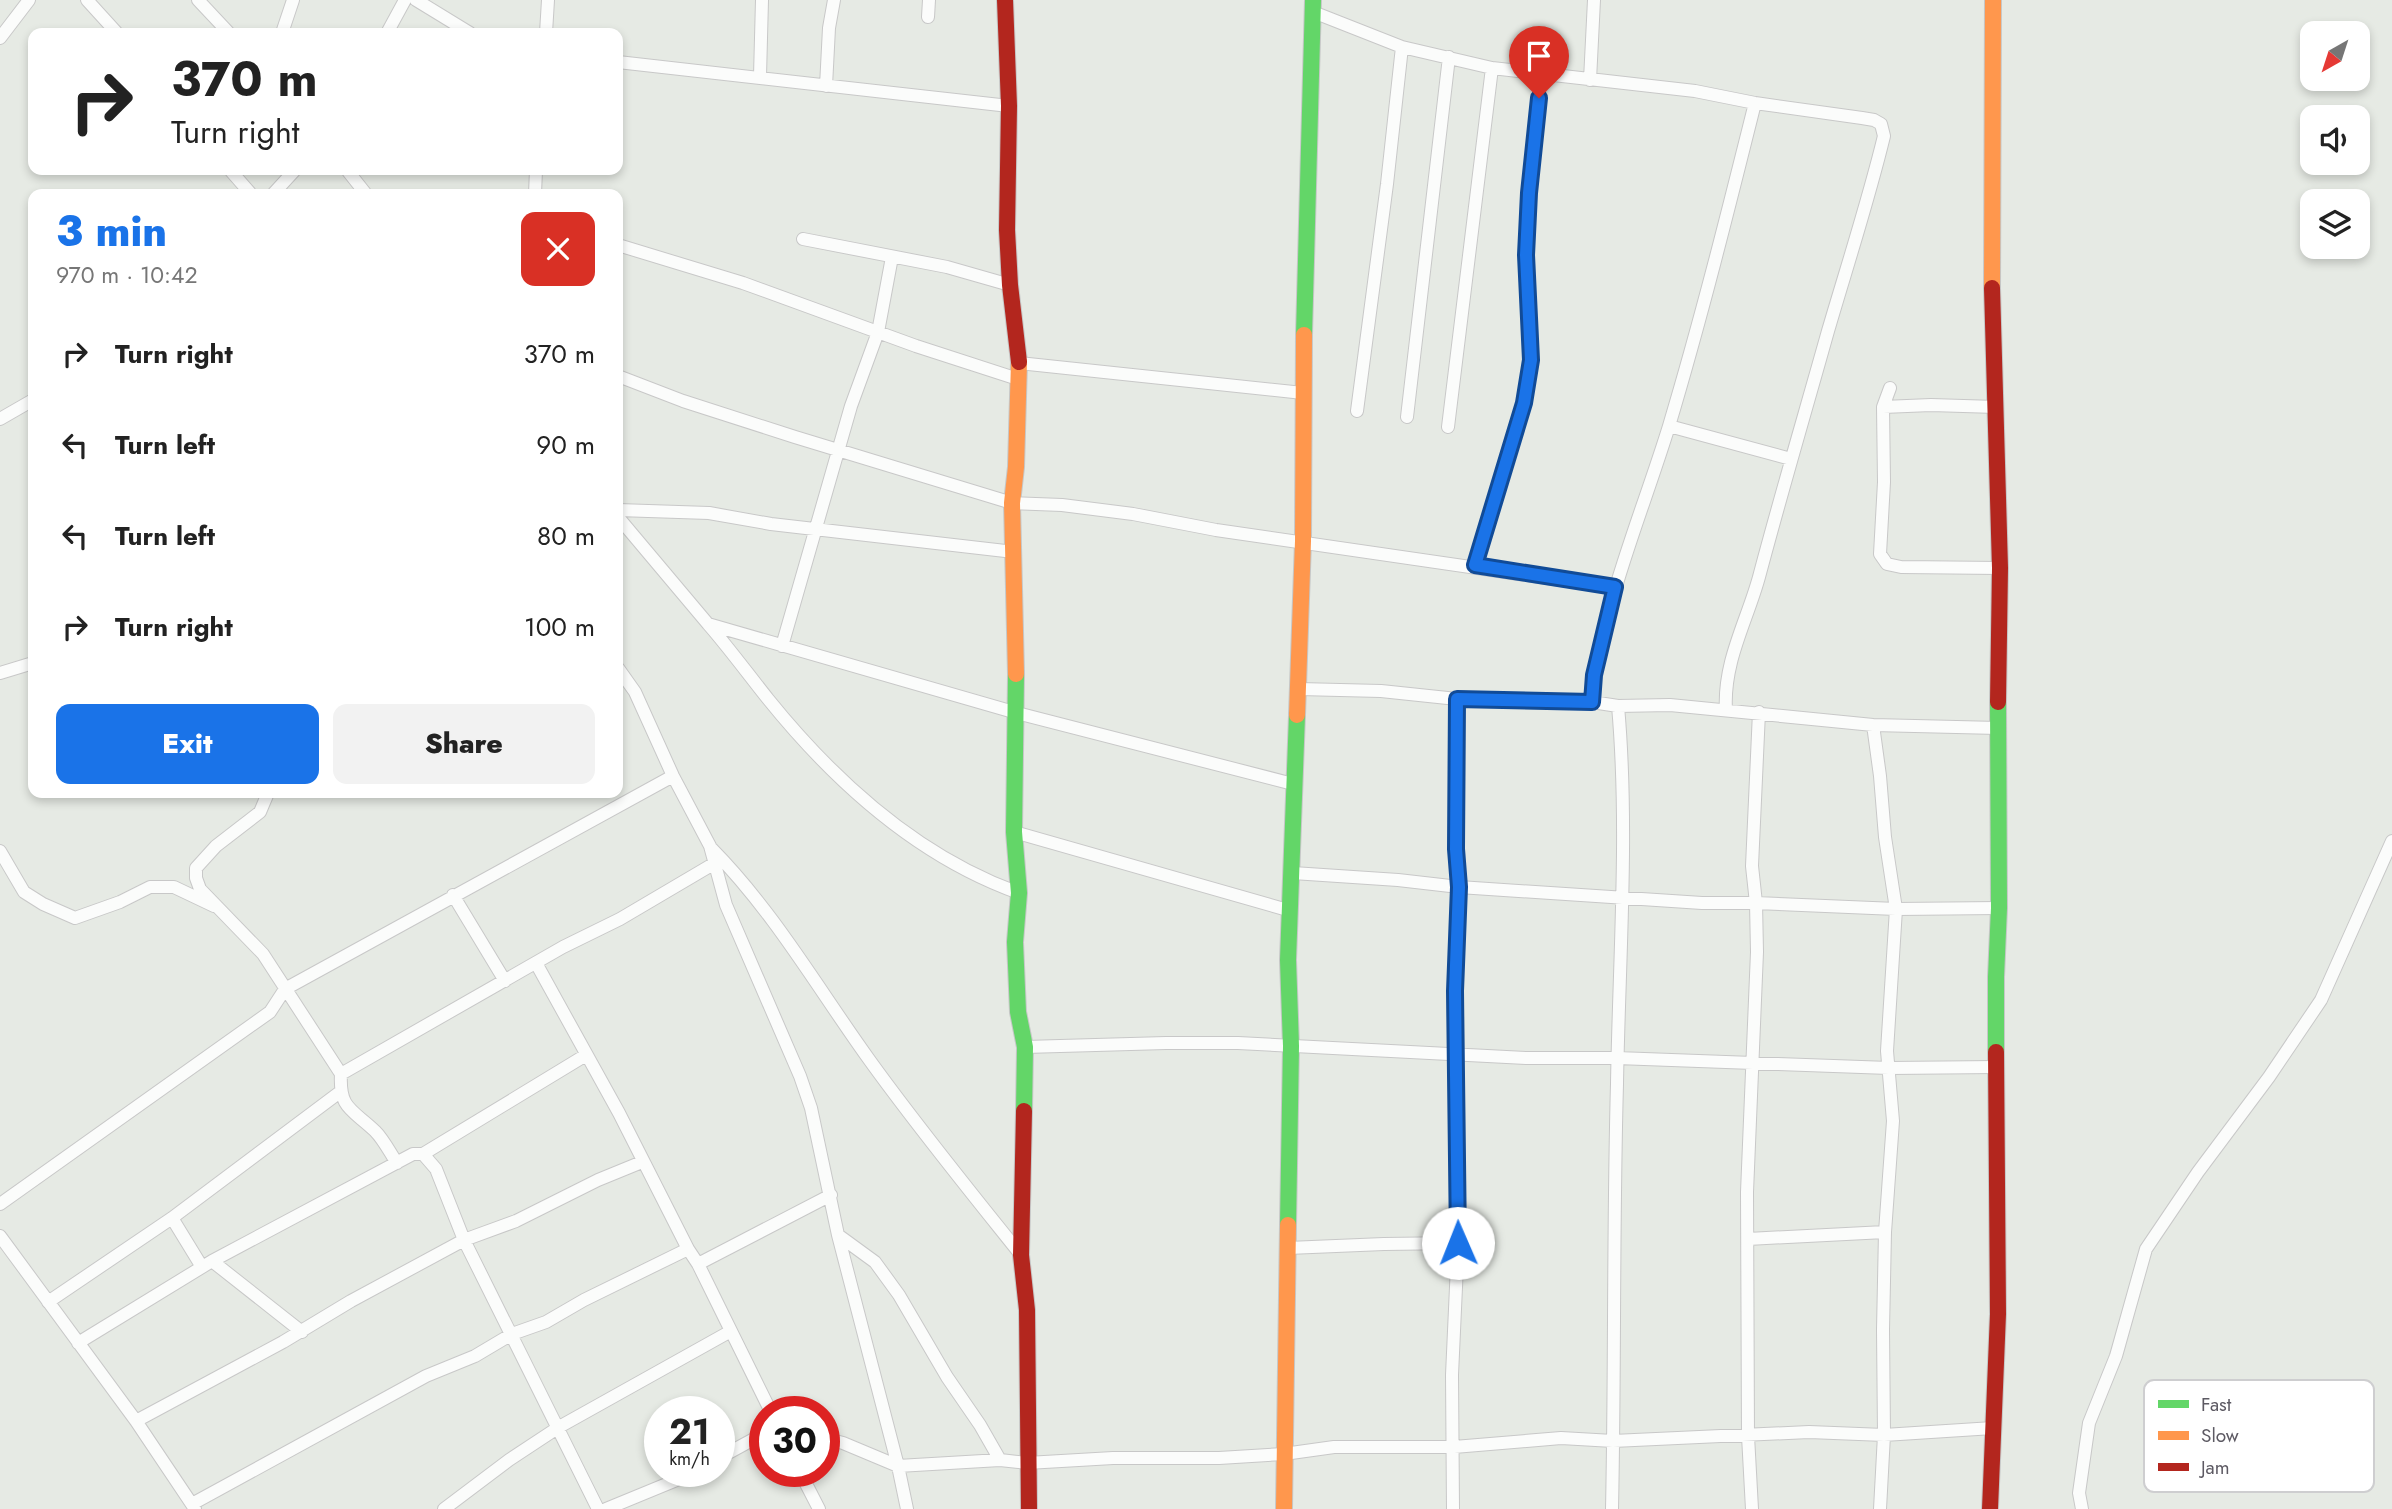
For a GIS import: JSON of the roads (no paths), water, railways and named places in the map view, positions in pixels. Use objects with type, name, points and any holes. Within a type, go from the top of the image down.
[{"type":"street","points":[[0,38],[29,0]]},
{"type":"street","points":[[87,0],[112,28]]},
{"type":"street","points":[[198,0],[224,28]]},
{"type":"street","points":[[284,28],[293,0]]},
{"type":"street","points":[[390,28],[405,0]]},
{"type":"street","points":[[416,0],[462,28]]},
{"type":"street","points":[[546,28],[548,0]]},
{"type":"street","points":[[760,76],[762,0]]},
{"type":"street","points":[[826,86],[829,28],[834,0]]},
{"type":"street","points":[[928,17],[929,0]]},
{"type":"street","points":[[1005,0],[1009,106],[1007,230],[1019,371],[1012,503],[1017,712],[1014,832],[1019,893],[1015,942],[1018,1012],[1025,1047],[1021,1255],[1027,1310],[1029,1509]]},
{"type":"street","points":[[1590,80],[1594,0]]},
{"type":"street","points":[[1990,1509],[1998,1314],[1996,977],[1999,908],[2000,568],[1992,253],[1993,0]]},
{"type":"street","points":[[1283,1509],[1291,1046],[1288,960],[1303,541],[1303,393],[1313,6],[1402,47],[1492,68],[1704,93],[1874,120],[1881,124],[1884,130],[1863,220],[1791,459],[1758,581],[1734,649],[1725,689],[1726,710]]},
{"type":"street","points":[[1357,411],[1402,47]]},
{"type":"street","points":[[1407,417],[1449,57]]},
{"type":"street","points":[[623,62],[1009,106]]},
{"type":"street","points":[[1448,427],[1492,68]]},
{"type":"street","points":[[1475,565],[1520,416],[1531,360],[1526,255],[1529,193],[1541,74]]},
{"type":"street","points":[[1592,702],[1594,675],[1615,587],[1669,426],[1714,266],[1755,103]]},
{"type":"street","points":[[234,175],[247,189]]},
{"type":"street","points":[[278,189],[290,175]]},
{"type":"street","points":[[803,239],[947,267],[1010,285]]},
{"type":"street","points":[[623,247],[743,283],[878,331],[1019,371],[1303,393]]},
{"type":"street","points":[[782,646],[851,406],[878,331],[892,257]]},
{"type":"street","points":[[623,378],[683,401],[1012,503],[1062,505],[1133,514],[1216,530],[1615,587]]},
{"type":"street","points":[[1889,388],[1883,407],[1884,482],[1880,554],[1887,564],[1901,567],[2000,568]]},
{"type":"street","points":[[0,419],[28,403]]},
{"type":"street","points":[[1883,407],[1996,407]]},
{"type":"street","points":[[1669,426],[1791,459]]},
{"type":"street","points":[[623,510],[709,513],[771,524],[1014,552]]},
{"type":"street","points":[[623,523],[769,700],[852,789],[918,841],[947,860],[982,880],[1019,893]]},
{"type":"street","points":[[708,624],[1017,712],[1293,783]]},
{"type":"street","points":[[0,673],[28,665]]},
{"type":"street","points":[[623,674],[635,691],[673,776],[710,846],[726,905],[800,1076],[811,1108],[838,1235],[898,1466],[906,1509]]},
{"type":"street","points":[[1299,689],[1381,691],[1457,699],[1592,702],[1618,706],[1670,705],[1873,725],[1998,728]]},
{"type":"street","points":[[1454,1509],[1452,1375],[1458,1243],[1455,979],[1459,887],[1456,849],[1457,699]]},
{"type":"street","points":[[1612,1509],[1621,898],[1622,763],[1618,706]]},
{"type":"street","points":[[1752,1509],[1748,1436],[1747,1192],[1756,903],[1752,866],[1759,712]]},
{"type":"street","points":[[1873,725],[1896,909],[1887,1051],[1893,1121],[1885,1231],[1884,1435],[1880,1509]]},
{"type":"street","points":[[0,1203],[270,1012],[285,989],[673,776]]},
{"type":"street","points":[[266,798],[260,812],[216,846],[196,868],[196,878],[200,889],[262,954],[341,1074],[340,1092],[347,1107],[377,1133],[397,1163]]},
{"type":"street","points":[[1014,832],[1291,911]]},
{"type":"street","points":[[2082,1509],[2079,1493],[2089,1423],[2116,1356],[2146,1249],[2198,1172],[2269,1077],[2320,1000],[2392,841]]},
{"type":"street","points":[[710,846],[744,881],[779,926],[868,1058],[1021,1255]]},
{"type":"street","points":[[0,851],[24,892],[75,918],[120,902],[150,887],[174,887],[222,910]]},
{"type":"street","points":[[341,1074],[715,863]]},
{"type":"street","points":[[1293,873],[1702,904],[1756,903],[1896,909],[1999,908]]},
{"type":"street","points":[[453,895],[505,981]]},
{"type":"street","points":[[536,963],[619,1113],[763,1396]]},
{"type":"street","points":[[1025,1047],[1166,1043],[1889,1068],[1997,1067]]},
{"type":"street","points":[[78,1343],[207,1264],[413,1154],[423,1154],[586,1055]]},
{"type":"street","points":[[48,1302],[172,1217],[340,1092]]},
{"type":"street","points":[[423,1154],[436,1169],[464,1240],[598,1509]]},
{"type":"street","points":[[136,1421],[302,1332],[351,1301],[464,1240],[516,1221],[598,1180],[642,1162]]},
{"type":"street","points":[[698,1264],[831,1195]]},
{"type":"street","points":[[172,1217],[207,1264],[302,1332]]},
{"type":"street","points":[[1748,1238],[1885,1231]]},
{"type":"street","points":[[838,1235],[875,1262],[900,1295],[947,1377],[1000,1460]]},
{"type":"street","points":[[0,1236],[136,1421],[194,1506],[425,1376],[475,1356],[512,1334],[547,1322],[584,1300],[688,1249]]},
{"type":"street","points":[[1288,1248],[1458,1243]]},
{"type":"street","points":[[444,1509],[509,1460],[559,1427],[731,1332]]},
{"type":"street","points":[[840,1442],[898,1466],[1000,1460],[1027,1462],[1113,1458],[1219,1458],[1284,1454],[1335,1447],[1454,1447],[1561,1438],[1613,1441],[1809,1432],[1884,1435],[1993,1427]]},
{"type":"street","points":[[606,1509],[660,1487]]},
{"type":"street","points":[[807,1487],[818,1509]]}]
